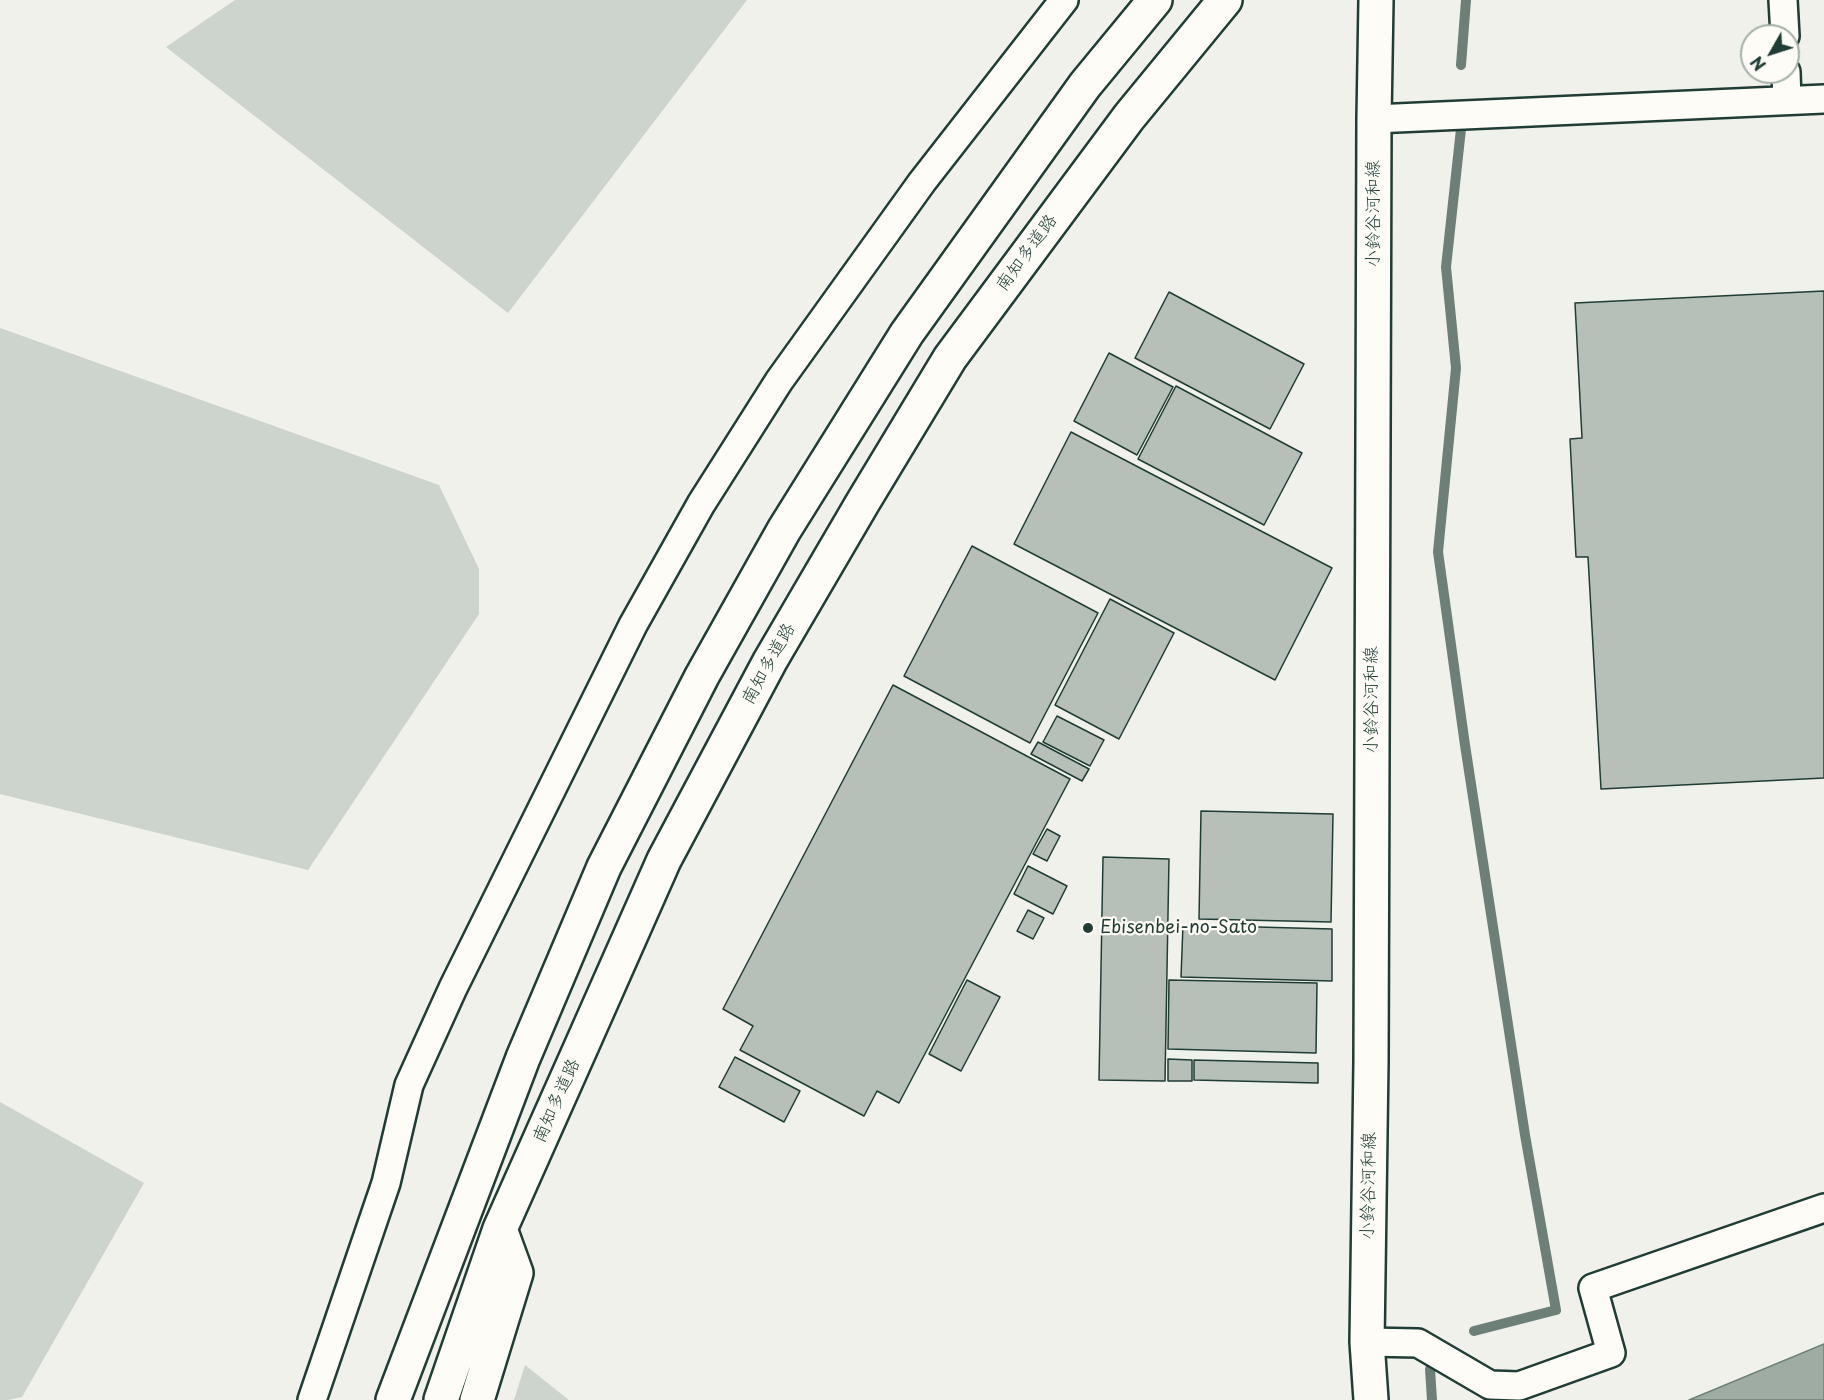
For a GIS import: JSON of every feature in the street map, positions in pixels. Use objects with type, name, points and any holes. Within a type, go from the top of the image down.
[{"type":"main road","points":[[393,1400],[523,1058],[604,867],[702,676],[784,530],[907,333],[1085,85],[1155,0]]},
{"type":"main road","name":"南知多道路","points":[[441,1400],[500,1229],[664,860],[770,661],[862,502],[950,358],[1129,117],[1225,0]]},
{"type":"main road","name":"小鈴谷河和線","points":[[1371,1400],[1367,1342],[1371,1038],[1376,0]]},
{"type":"main road","points":[[477,1400],[516,1273],[500,1229]]},
{"type":"street","points":[[312,1400],[386,1183],[409,1085],[453,988],[633,625],[701,504],[779,381],[922,182],[1064,0]]},
{"type":"street","points":[[1783,0],[1784,24]]},
{"type":"street","points":[[1786,84],[1787,100]]},
{"type":"street","points":[[1374,119],[1824,99]]},
{"type":"street","points":[[1367,1342],[1418,1343],[1490,1385],[1519,1386],[1611,1353],[1593,1288],[1824,1208]]},
{"type":"shaded area","points":[[235,0],[747,0],[508,313],[166,47]]},
{"type":"shaded area","points":[[0,328],[439,485],[479,569],[479,614],[308,870],[0,794]]},
{"type":"shaded area","points":[[0,1102],[144,1183],[22,1397],[8,1400],[0,1400]]},
{"type":"shaded area","points":[[1824,1344],[1824,1400],[1689,1400]]},
{"type":"shaded area","points":[[525,1365],[569,1400],[514,1400]]},
{"type":"building","points":[[1824,291],[1824,778],[1601,789],[1588,557],[1576,557],[1570,439],[1582,438],[1575,303]]},
{"type":"building","points":[[1169,292],[1304,364],[1270,429],[1135,358]]},
{"type":"building","points":[[1109,353],[1173,387],[1137,455],[1074,421]]},
{"type":"building","points":[[1176,386],[1302,453],[1264,525],[1138,459]]},
{"type":"building","points":[[1071,432],[1332,568],[1275,680],[1014,544]]},
{"type":"building","points":[[972,546],[1098,613],[1030,743],[904,676]]},
{"type":"building","points":[[1110,599],[1174,633],[1119,739],[1055,705]]},
{"type":"building","points":[[893,685],[1070,779],[899,1103],[877,1091],[864,1116],[740,1050],[753,1026],[723,1009]]},
{"type":"building","points":[[1057,716],[1104,740],[1090,766],[1043,742]]},
{"type":"building","points":[[1038,742],[1089,769],[1082,781],[1031,754]]},
{"type":"building","points":[[1201,811],[1333,814],[1331,922],[1199,919]]},
{"type":"building","points":[[1047,829],[1060,836],[1047,861],[1033,854]]},
{"type":"building","points":[[1103,857],[1169,859],[1165,1081],[1099,1080]]},
{"type":"building","points":[[1028,866],[1067,886],[1053,914],[1014,894]]},
{"type":"building","points":[[1028,910],[1044,918],[1033,939],[1017,931]]},
{"type":"building","points":[[1183,925],[1332,929],[1332,981],[1181,977]]},
{"type":"building","points":[[967,980],[1000,997],[961,1071],[929,1054]]},
{"type":"building","points":[[1169,980],[1317,983],[1316,1053],[1168,1049]]},
{"type":"building","points":[[735,1057],[800,1091],[784,1122],[719,1087]]},
{"type":"building","points":[[1168,1059],[1192,1060],[1192,1081],[1168,1081]]},
{"type":"building","points":[[1194,1060],[1318,1063],[1318,1083],[1194,1080]]},
{"type":"waterway","points":[[1461,65],[1466,0]]},
{"type":"waterway","points":[[1461,129],[1446,267],[1456,368],[1438,552],[1525,1135],[1556,1310],[1474,1331]]},
{"type":"waterway","points":[[1430,1369],[1432,1400]]},
{"type":"place","name":"Ebisenbei-no-Sato","points":[[1088,928]]}]
